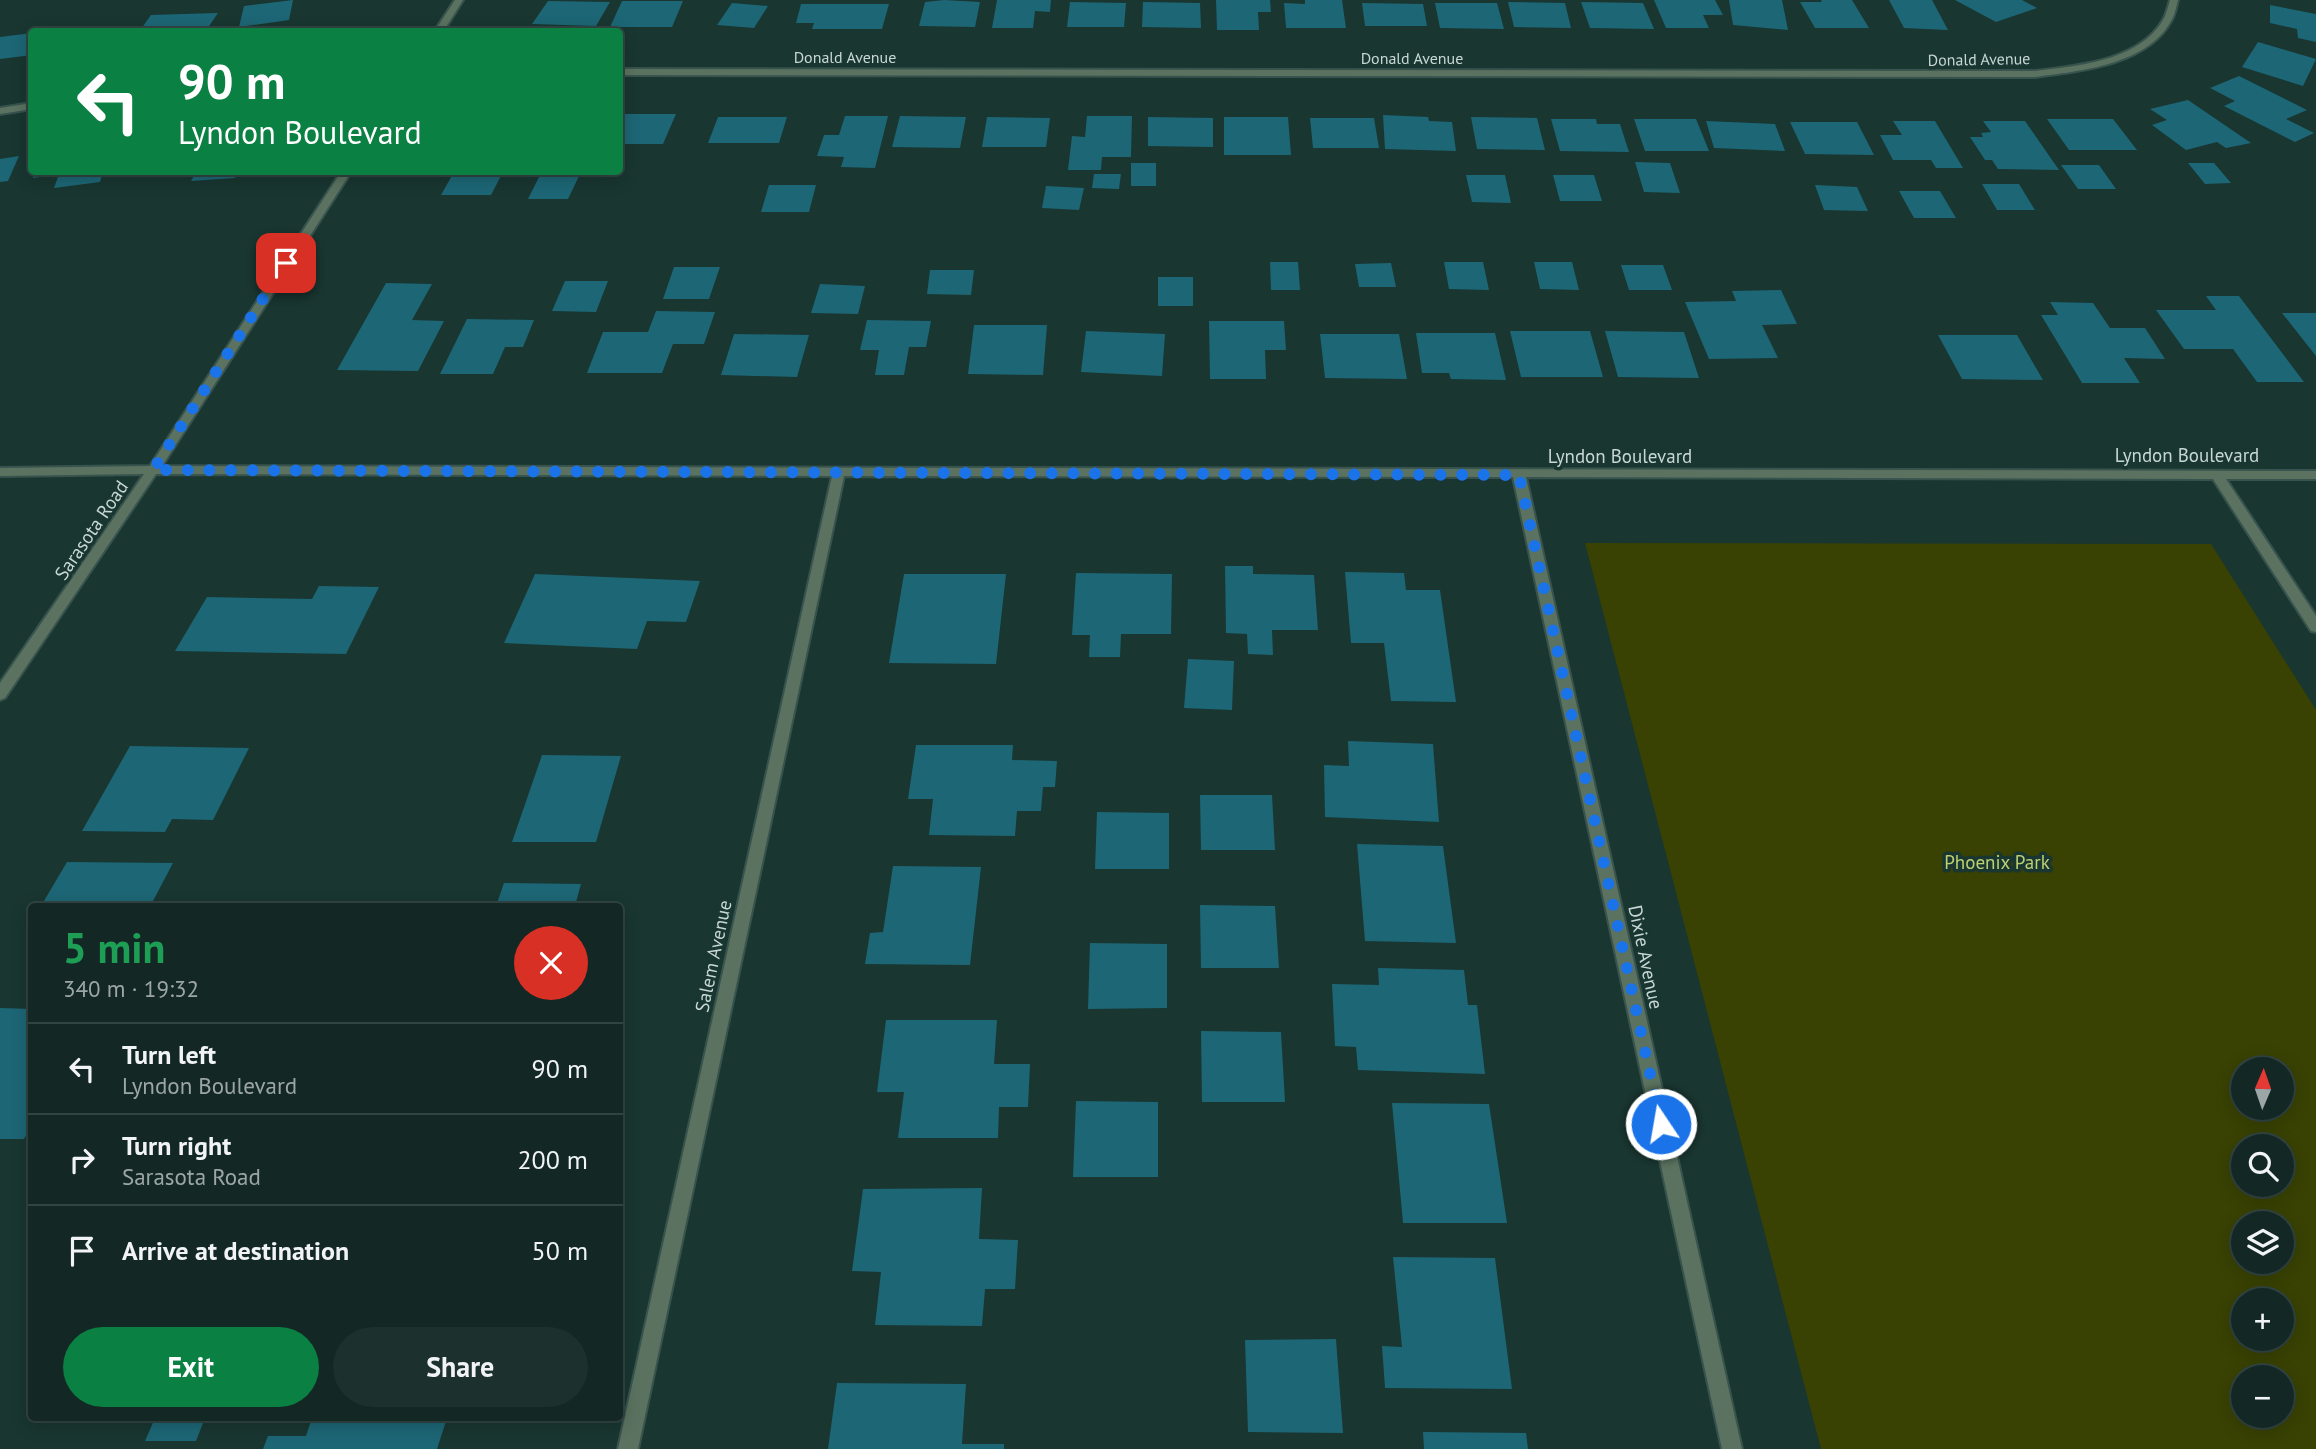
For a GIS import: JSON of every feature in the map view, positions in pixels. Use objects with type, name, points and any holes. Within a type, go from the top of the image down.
[{"type":"street","points":[[440,28],[458,0]]},
{"type":"street","name":"Donald Avenue","points":[[623,72],[2035,74],[2082,68],[2113,59],[2141,46],[2163,28],[2173,12],[2174,0]]},
{"type":"street","points":[[0,111],[28,107]]},
{"type":"street","name":"Sarasota Road","points":[[0,694],[153,470],[344,175]]},
{"type":"street","name":"Lyndon Boulevard","points":[[0,472],[153,470],[2316,475]]},
{"type":"street","name":"Salem Avenue","points":[[628,1449],[839,471]]},
{"type":"street","points":[[2216,474],[2316,627]]},
{"type":"street","name":"Dixie Avenue","points":[[1519,475],[1732,1449]]},
{"type":"green space","name":"Phoenix Park","points":[[1585,543],[2211,544],[2316,710],[2316,1449],[1821,1449]]},
{"type":"building","points":[[293,0],[289,20],[239,27],[244,6]]},
{"type":"building","points":[[997,0],[1051,0],[1050,12],[1035,11],[1033,28],[992,28]]},
{"type":"building","points":[[1216,0],[1270,0],[1271,12],[1258,12],[1259,30],[1217,30]]},
{"type":"building","points":[[1305,0],[1342,0],[1346,28],[1286,28],[1284,3],[1305,4]]},
{"type":"building","points":[[1654,0],[1715,0],[1723,15],[1703,15],[1709,28],[1666,28]]},
{"type":"building","points":[[1729,0],[1782,0],[1788,30],[1733,25]]},
{"type":"building","points":[[1821,0],[1852,0],[1869,28],[1815,28],[1800,2],[1822,2]]},
{"type":"building","points":[[1889,0],[1932,0],[1948,30],[1904,28]]},
{"type":"building","points":[[1955,0],[2022,0],[2037,8],[1996,22]]},
{"type":"building","points":[[548,1],[610,2],[596,26],[532,24]]},
{"type":"building","points":[[622,1],[683,1],[672,27],[610,27]]},
{"type":"building","points":[[925,2],[980,2],[975,27],[919,26]]},
{"type":"building","points":[[1070,2],[1126,3],[1124,27],[1067,27]]},
{"type":"building","points":[[1143,2],[1200,3],[1201,28],[1142,27]]},
{"type":"building","points":[[1508,2],[1565,3],[1571,28],[1514,27]]},
{"type":"building","points":[[1581,2],[1643,3],[1654,29],[1590,28]]},
{"type":"building","points":[[732,3],[768,6],[754,28],[717,25]]},
{"type":"building","points":[[1362,3],[1423,4],[1427,26],[1365,26]]},
{"type":"building","points":[[1435,3],[1497,3],[1504,29],[1440,28]]},
{"type":"building","points":[[801,4],[889,4],[882,29],[812,29],[814,23],[796,23]]},
{"type":"building","points":[[2270,5],[2316,14],[2316,42],[2298,38],[2297,29],[2270,23]]},
{"type":"building","points":[[218,13],[208,28],[142,28],[151,15]]},
{"type":"building","points":[[28,34],[28,56],[0,59],[0,37]]},
{"type":"building","points":[[2258,42],[2316,59],[2303,86],[2242,67]]},
{"type":"building","points":[[2239,76],[2307,110],[2286,119],[2314,133],[2295,142],[2224,106],[2235,101],[2210,88]]},
{"type":"building","points":[[2188,100],[2251,143],[2226,148],[2217,142],[2186,150],[2152,125],[2167,120],[2150,109]]},
{"type":"building","points":[[623,114],[676,114],[663,144],[623,144]]},
{"type":"building","points":[[1383,115],[1428,117],[1429,121],[1452,122],[1456,151],[1385,149]]},
{"type":"building","points":[[845,116],[888,116],[875,168],[841,167],[844,157],[817,156],[824,135],[839,135]]},
{"type":"building","points":[[900,116],[966,117],[960,148],[892,147]]},
{"type":"building","points":[[1087,116],[1132,116],[1131,157],[1102,157],[1101,170],[1068,170],[1072,136],[1085,137]]},
{"type":"building","points":[[718,117],[787,117],[779,143],[708,143]]},
{"type":"building","points":[[987,117],[1050,118],[1046,147],[982,147]]},
{"type":"building","points":[[1148,117],[1213,118],[1213,147],[1148,146]]},
{"type":"building","points":[[1224,117],[1288,117],[1291,155],[1224,155]]},
{"type":"building","points":[[1471,117],[1537,118],[1545,150],[1477,149]]},
{"type":"building","points":[[1310,118],[1374,118],[1379,148],[1313,148]]},
{"type":"building","points":[[1551,119],[1596,119],[1597,124],[1620,124],[1629,152],[1560,151]]},
{"type":"building","points":[[1634,119],[1696,119],[1709,151],[1645,151]]},
{"type":"building","points":[[2047,119],[2113,119],[2137,150],[2069,150]]},
{"type":"building","points":[[1706,121],[1775,124],[1785,151],[1714,148]]},
{"type":"building","points":[[1893,121],[1935,121],[1963,168],[1936,168],[1931,160],[1893,160],[1880,135],[1902,135]]},
{"type":"building","points":[[1983,121],[2025,121],[2059,170],[1998,169],[1992,160],[1985,160],[1970,137],[1983,137],[1981,133],[1991,132]]},
{"type":"building","points":[[1790,122],[1857,122],[1874,155],[1805,154]]},
{"type":"building","points":[[19,156],[8,181],[0,182],[0,159]]},
{"type":"building","points":[[1635,162],[1670,163],[1680,193],[1644,192]]},
{"type":"building","points":[[1131,163],[1156,163],[1156,186],[1131,186]]},
{"type":"building","points":[[2188,163],[2214,163],[2231,183],[2205,184]]},
{"type":"building","points":[[2061,165],[2099,165],[2116,189],[2078,189]]},
{"type":"building","points":[[1094,174],[1121,174],[1119,189],[1092,188]]},
{"type":"building","points":[[59,175],[102,175],[100,182],[54,188]]},
{"type":"building","points":[[194,175],[236,175],[235,178],[191,181]]},
{"type":"building","points":[[452,175],[501,175],[491,195],[441,195]]},
{"type":"building","points":[[540,175],[580,175],[568,199],[528,199]]},
{"type":"building","points":[[1466,175],[1505,175],[1511,203],[1472,202]]},
{"type":"building","points":[[1553,175],[1594,175],[1602,201],[1560,201]]},
{"type":"building","points":[[1982,184],[2019,184],[2035,210],[1997,210]]},
{"type":"building","points":[[769,185],[816,185],[809,212],[761,212]]},
{"type":"building","points":[[1815,185],[1857,187],[1868,211],[1824,210]]},
{"type":"building","points":[[1046,186],[1084,188],[1079,210],[1042,208]]},
{"type":"building","points":[[1899,191],[1940,191],[1956,218],[1914,218]]},
{"type":"building","points":[[1270,262],[1298,262],[1300,290],[1271,290]]},
{"type":"building","points":[[1444,262],[1483,262],[1489,290],[1449,289]]},
{"type":"building","points":[[1534,262],[1572,262],[1579,290],[1540,289]]},
{"type":"building","points":[[1391,263],[1396,287],[1359,287],[1355,264]]},
{"type":"building","points":[[1621,265],[1663,265],[1672,290],[1629,290]]},
{"type":"building","points":[[674,267],[720,267],[709,299],[663,299]]},
{"type":"building","points":[[930,270],[974,270],[971,295],[927,294]]},
{"type":"building","points":[[1158,277],[1193,277],[1193,306],[1158,306]]},
{"type":"building","points":[[565,281],[608,281],[596,312],[552,311]]},
{"type":"building","points":[[386,283],[432,284],[412,320],[444,321],[418,371],[337,370]]},
{"type":"building","points":[[820,284],[865,286],[858,314],[811,313]]},
{"type":"building","points":[[1781,290],[1797,324],[1762,325],[1778,358],[1709,359],[1685,302],[1736,301],[1732,291]]},
{"type":"building","points":[[2206,296],[2239,296],[2304,382],[2257,382],[2233,349],[2184,349],[2156,310],[2216,310]]},
{"type":"building","points":[[2050,302],[2093,303],[2110,328],[2145,328],[2165,359],[2124,358],[2140,383],[2082,383],[2041,315],[2058,315]]},
{"type":"building","points":[[656,311],[715,312],[704,344],[673,344],[662,373],[587,373],[603,332],[648,332]]},
{"type":"building","points":[[2282,313],[2316,313],[2316,356]]},
{"type":"building","points":[[467,319],[534,320],[523,347],[505,347],[493,374],[440,374]]},
{"type":"building","points":[[867,320],[931,321],[926,347],[909,347],[904,375],[875,375],[879,350],[860,350]]},
{"type":"building","points":[[1209,321],[1284,321],[1286,350],[1265,350],[1266,379],[1210,379]]},
{"type":"building","points":[[974,325],[1047,325],[1043,375],[968,374]]},
{"type":"building","points":[[1086,331],[1165,334],[1162,376],[1081,372]]},
{"type":"building","points":[[1510,331],[1590,331],[1603,377],[1521,377]]},
{"type":"building","points":[[1605,331],[1684,332],[1699,378],[1618,377]]},
{"type":"building","points":[[1416,333],[1495,333],[1506,380],[1451,379],[1449,373],[1422,373]]},
{"type":"building","points":[[734,334],[809,335],[797,377],[721,375]]},
{"type":"building","points":[[1320,334],[1399,334],[1407,379],[1325,378]]},
{"type":"building","points":[[1938,335],[2017,335],[2043,380],[1962,379]]},
{"type":"building","points":[[1225,566],[1253,566],[1253,574],[1314,575],[1318,630],[1272,630],[1273,655],[1248,654],[1247,634],[1226,633]]},
{"type":"building","points":[[1345,572],[1404,573],[1406,590],[1440,590],[1456,702],[1391,701],[1384,643],[1351,643]]},
{"type":"building","points":[[1076,573],[1172,574],[1171,634],[1121,634],[1120,657],[1089,657],[1090,635],[1072,635]]},
{"type":"building","points":[[535,574],[700,581],[686,622],[647,621],[637,649],[504,643]]},
{"type":"building","points":[[904,574],[1006,574],[996,664],[889,663]]},
{"type":"building","points":[[319,586],[379,587],[346,654],[175,651],[207,597],[312,599]]},
{"type":"building","points":[[1188,659],[1234,661],[1232,710],[1184,708]]},
{"type":"building","points":[[1348,741],[1433,744],[1439,822],[1325,817],[1324,765],[1349,766]]},
{"type":"building","points":[[916,745],[1013,745],[1012,760],[1057,761],[1055,787],[1043,787],[1041,811],[1017,811],[1015,836],[929,835],[933,799],[908,799]]},
{"type":"building","points":[[130,746],[249,748],[213,820],[172,819],[165,832],[82,831]]},
{"type":"building","points":[[542,755],[621,756],[596,842],[512,842]]},
{"type":"building","points":[[1200,795],[1272,795],[1275,850],[1201,850]]},
{"type":"building","points":[[1097,812],[1169,813],[1169,869],[1095,869]]},
{"type":"building","points":[[1357,844],[1443,846],[1456,943],[1365,941]]},
{"type":"building","points":[[67,862],[173,863],[153,901],[186,901],[185,903],[43,903]]},
{"type":"building","points":[[893,866],[981,867],[970,965],[865,964],[870,933],[883,932]]},
{"type":"building","points":[[504,883],[581,884],[576,903],[497,903]]},
{"type":"building","points":[[1200,905],[1275,906],[1279,968],[1201,968]]},
{"type":"building","points":[[1090,943],[1167,944],[1167,1008],[1088,1009]]},
{"type":"building","points":[[1378,968],[1464,970],[1468,1005],[1477,1005],[1485,1074],[1358,1070],[1356,1047],[1335,1046],[1332,984],[1379,985]]},
{"type":"building","points":[[0,1008],[28,1009],[28,1132],[24,1139],[0,1139]]},
{"type":"building","points":[[886,1020],[997,1020],[994,1064],[1030,1064],[1028,1107],[999,1107],[998,1138],[898,1138],[904,1092],[877,1092]]},
{"type":"building","points":[[1201,1031],[1281,1032],[1285,1102],[1202,1102]]},
{"type":"building","points":[[1076,1101],[1158,1102],[1158,1177],[1073,1177]]},
{"type":"building","points":[[1392,1103],[1489,1104],[1507,1223],[1403,1223]]},
{"type":"building","points":[[982,1188],[979,1239],[1018,1240],[1015,1289],[985,1289],[982,1326],[875,1325],[881,1272],[852,1271],[863,1189]]},
{"type":"building","points":[[1393,1257],[1495,1258],[1512,1389],[1385,1388],[1382,1346],[1402,1347]]},
{"type":"building","points":[[1336,1339],[1343,1433],[1248,1432],[1245,1340]]},
{"type":"building","points":[[837,1383],[966,1384],[962,1444],[1004,1444],[1004,1449],[828,1449]]},
{"type":"building","points":[[154,1421],[204,1421],[196,1441],[145,1441]]},
{"type":"building","points":[[311,1421],[446,1421],[437,1449],[263,1449],[268,1436],[306,1436]]},
{"type":"building","points":[[1423,1432],[1526,1433],[1528,1449],[1424,1449]]},
{"type":"route","points":[[286,263],[153,470],[1519,475],[1661,1124]]}]
